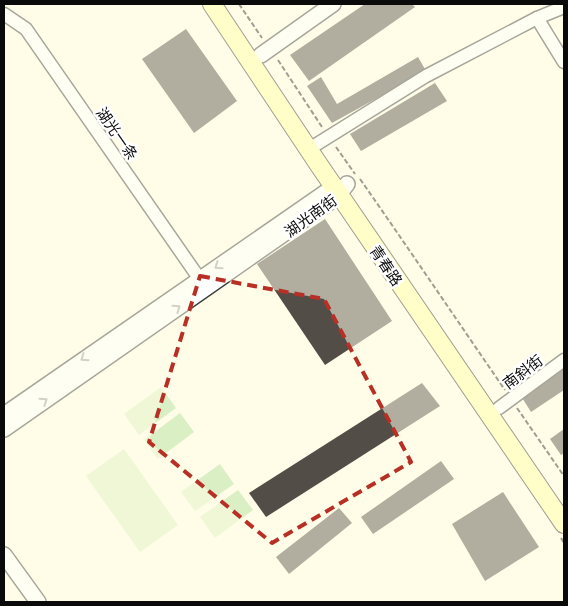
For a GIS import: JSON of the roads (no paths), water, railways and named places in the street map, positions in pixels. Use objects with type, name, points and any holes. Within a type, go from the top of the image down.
[{"type":"main road","name":"青春路","points":[[212,4],[340,188],[564,524]]},
{"type":"main road","name":"青春路","points":[[226,4],[266,52],[323,140],[340,188],[505,404],[564,503]]},
{"type":"street","points":[[266,52],[333,4]]},
{"type":"street","points":[[323,140],[426,76],[536,18],[564,7]]},
{"type":"street","name":"湖光一条","points":[[4,14],[26,29],[199,278]]},
{"type":"street","points":[[536,18],[564,62]]},
{"type":"street","name":"湖光南街","points":[[4,414],[199,278],[340,188]]},
{"type":"street","name":"湖光南街","points":[[4,429],[340,188]]},
{"type":"street","name":"南斜街","points":[[505,404],[564,360]]},
{"type":"street","points":[[4,555],[38,602]]}]
